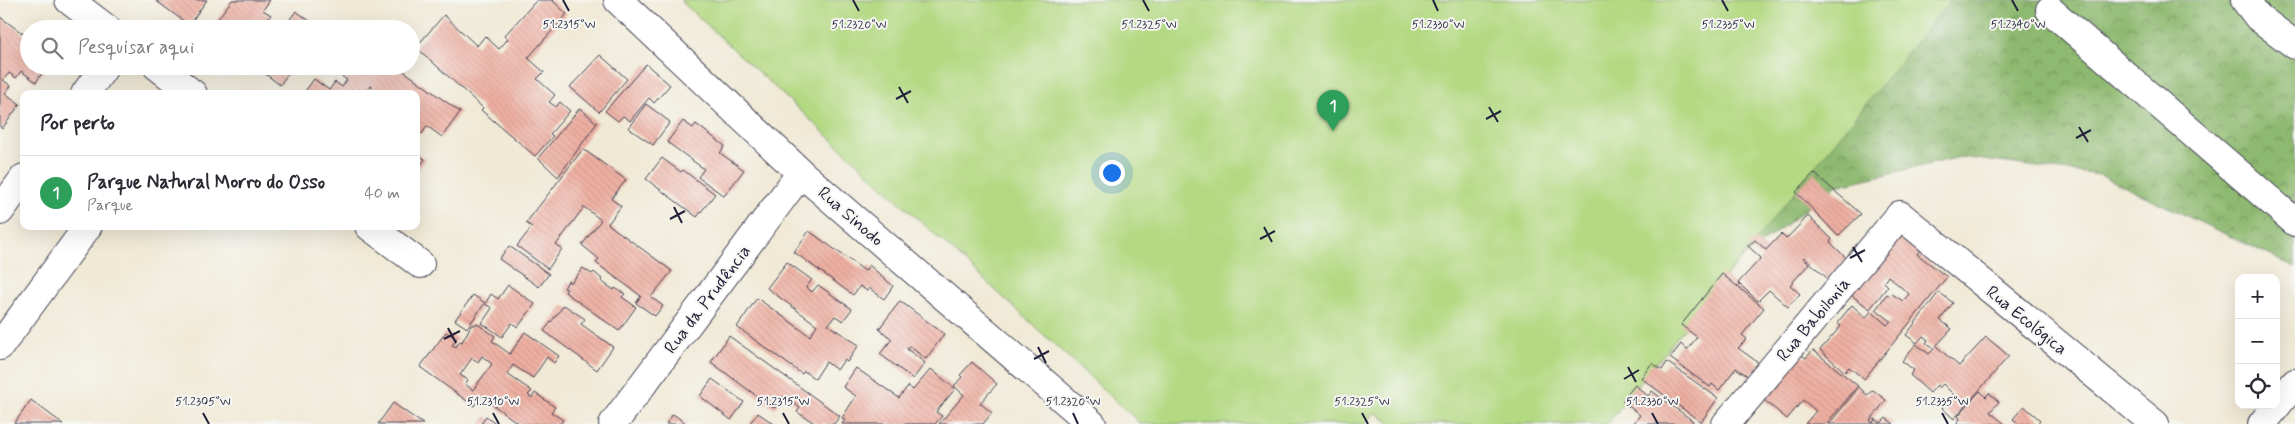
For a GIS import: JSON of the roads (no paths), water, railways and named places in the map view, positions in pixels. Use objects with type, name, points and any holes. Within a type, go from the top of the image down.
[{"type":"street","points":[[69,0],[95,20]]},
{"type":"street","name":"Rua Sinodo","points":[[618,0],[801,173],[1092,424]]},
{"type":"street","points":[[2245,0],[2258,16],[2295,45]]},
{"type":"street","points":[[2050,10],[2295,222]]},
{"type":"street","points":[[88,90],[99,75]]},
{"type":"street","points":[[168,75],[187,90]]},
{"type":"street","name":"Rua da Prudência","points":[[613,424],[801,173]]},
{"type":"street","points":[[0,211],[20,184]]},
{"type":"street","name":"Rua Babilonia","points":[[1739,420],[1900,215]]},
{"type":"street","name":"Rua Ecológica","points":[[1900,215],[2154,424]]},
{"type":"street","points":[[0,346],[85,230]]},
{"type":"street","points":[[374,230],[420,264]]},
{"type":"street","points":[[2262,424],[2295,383]]},
{"type":"place","name":"Parque Natural Morro do Osso","points":[[1333,131]]}]
